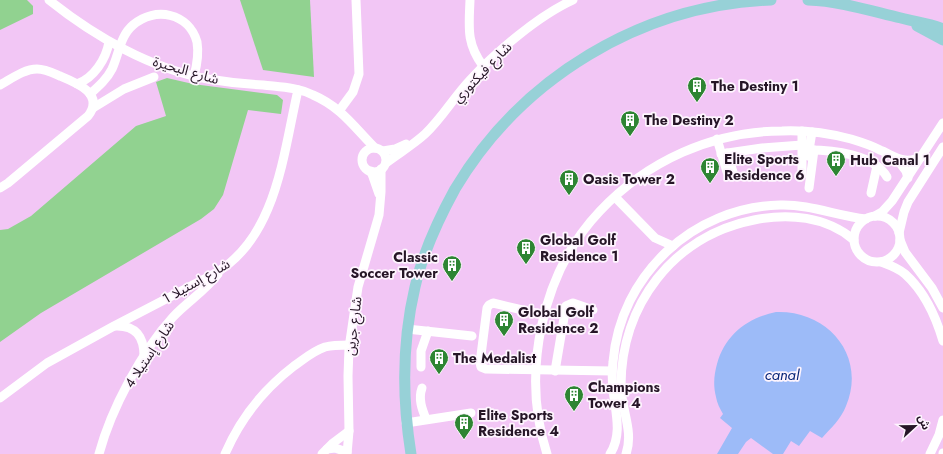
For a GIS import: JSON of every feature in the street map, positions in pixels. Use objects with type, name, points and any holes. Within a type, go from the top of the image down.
[{"type":"main road","points":[[411,454],[406,423],[404,378],[407,329],[415,285],[422,262],[440,218],[466,172],[482,148],[520,106],[542,87],[589,54],[615,40],[641,28],[669,18],[729,2],[770,0]]},
{"type":"main road","points":[[808,0],[816,0],[859,8],[943,28]]},
{"type":"main road","points":[[902,18],[943,40]]},
{"type":"street","name":"شارع البحيرة","points":[[49,0],[108,42],[150,61],[194,76],[228,82],[298,90],[313,94],[339,111],[379,150]]},
{"type":"street","points":[[339,111],[353,92],[359,74],[356,0]]},
{"type":"street","points":[[470,0],[470,39],[473,52],[483,66]]},
{"type":"street","name":"شارع فيكتوري","points":[[384,166],[430,129],[483,66],[515,38],[572,0]]},
{"type":"street","points":[[90,94],[110,73],[126,32],[139,20],[147,17],[163,15],[178,19],[191,28],[197,43],[198,60],[194,76]]},
{"type":"street","points":[[77,84],[87,80],[91,76],[105,56],[108,42]]},
{"type":"street","points":[[0,85],[26,71],[36,69],[44,70],[82,86],[93,99],[93,108]]},
{"type":"street","points":[[0,188],[8,184],[88,116],[93,108],[124,89],[154,77]]},
{"type":"street","name":"شارع إستيلا 1","points":[[0,398],[47,363],[221,270],[234,260],[253,238],[266,216],[278,178],[298,90]]},
{"type":"street","points":[[943,123],[908,178],[887,207],[857,227],[854,240],[859,254],[866,259],[873,262],[881,262],[894,267],[905,274],[918,289],[928,305],[937,322],[943,341]]},
{"type":"street","name":"شارع البحيرة","points":[[353,124],[358,133],[364,153]]},
{"type":"street","points":[[547,454],[537,408],[536,370],[537,348],[544,315],[563,264],[586,228],[600,211],[615,197],[646,172],[673,156],[717,139],[753,133],[780,131],[802,131],[830,134],[872,146],[897,159],[912,160],[920,158]]},
{"type":"street","points":[[802,131],[809,188]]},
{"type":"street","points":[[805,147],[802,174],[805,147],[812,132]]},
{"type":"street","name":"شارع فيكتوري","points":[[379,150],[395,149],[418,139]]},
{"type":"street","points":[[717,139],[731,173]]},
{"type":"street","points":[[867,160],[872,146]]},
{"type":"street","points":[[724,154],[762,148],[805,147],[838,152],[867,160],[882,170],[887,177]]},
{"type":"street","points":[[881,262],[888,259],[898,248],[902,217],[908,202],[943,147]]},
{"type":"street","points":[[367,150],[379,150],[385,155],[384,166],[374,172],[364,166],[363,157],[367,150]]},
{"type":"street","points":[[897,159],[906,171],[908,178]]},
{"type":"street","name":"شارع جرين","points":[[347,453],[349,431],[349,345],[358,287],[377,222],[381,201],[384,166]]},
{"type":"street","points":[[871,193],[877,166]]},
{"type":"street","name":"شارع جرين","points":[[371,171],[381,201]]},
{"type":"street","points":[[615,197],[655,238],[673,246]]},
{"type":"street","points":[[610,454],[616,443],[618,430],[612,388],[612,371],[617,333],[627,305],[641,280],[659,259],[688,234],[711,222],[741,210],[760,207],[796,205],[848,216],[887,219],[892,222],[905,252],[932,288],[943,308]]},
{"type":"street","points":[[626,454],[629,448],[630,433],[624,409],[621,387],[623,355],[626,340],[644,296],[663,271],[674,260],[699,241],[714,233],[740,223],[762,218],[792,217],[818,221],[840,229],[854,240]]},
{"type":"street","points":[[655,238],[659,252],[659,259]]},
{"type":"street","name":"شارع إستيلا 4","points":[[99,454],[121,397],[144,356],[173,317],[209,284],[221,270]]},
{"type":"street","points":[[544,315],[493,303],[489,305],[487,308],[480,363],[481,367],[486,369],[612,371]]},
{"type":"street","points":[[555,370],[566,306],[573,303],[593,310]]},
{"type":"street","points":[[114,326],[128,327],[138,334],[143,344],[144,356]]},
{"type":"street","points":[[407,329],[472,336]]},
{"type":"street","points":[[421,366],[421,351],[428,331]]},
{"type":"street","points":[[224,454],[246,417],[264,392],[275,382],[305,357],[315,351],[332,346],[349,345]]},
{"type":"street","points":[[422,388],[420,393],[421,402],[426,419]]},
{"type":"street","points":[[406,423],[471,413]]},
{"type":"street","points":[[930,454],[939,434],[943,420]]},
{"type":"street","points":[[325,452],[349,431]]},
{"type":"street","points":[[325,452],[335,448],[347,453]]},
{"type":"green space","points":[[0,0],[27,0],[33,6],[33,14],[0,30]]},
{"type":"green space","points":[[240,0],[310,0],[314,77],[263,70]]},
{"type":"green space","points":[[167,78],[193,84],[277,95],[283,100],[281,114],[248,110],[223,195],[214,209],[201,219],[41,313],[0,342],[0,230],[8,229],[31,216],[136,126],[166,116],[156,82]]},
{"type":"water","name":"canal","points":[[776,312],[795,313],[812,319],[827,328],[838,340],[847,354],[851,370],[851,388],[844,411],[822,438],[810,431],[799,446],[791,441],[783,454],[773,454],[751,438],[746,442],[738,454],[717,454],[732,428],[720,418],[723,414],[715,393],[715,376],[717,364],[721,354],[726,344],[739,329],[747,323]]},
{"type":"place","name":"The Destiny 1","points":[[697,103]]},
{"type":"place","name":"The Destiny 2","points":[[630,137]]},
{"type":"place","name":"Hub Canal 1","points":[[836,177]]},
{"type":"place","name":"Elite Sports Residence 6","points":[[710,184]]},
{"type":"place","name":"Oasis Tower 2","points":[[569,196]]},
{"type":"place","name":"Global Golf Residence 1","points":[[526,265]]},
{"type":"place","name":"Classic Soccer Tower","points":[[452,282]]},
{"type":"place","name":"Global Golf Residence 2","points":[[504,337]]},
{"type":"place","name":"The Medalist","points":[[439,375]]},
{"type":"place","name":"Champions Tower 4","points":[[574,412]]},
{"type":"place","name":"Elite Sports Residence 4","points":[[464,440]]}]
